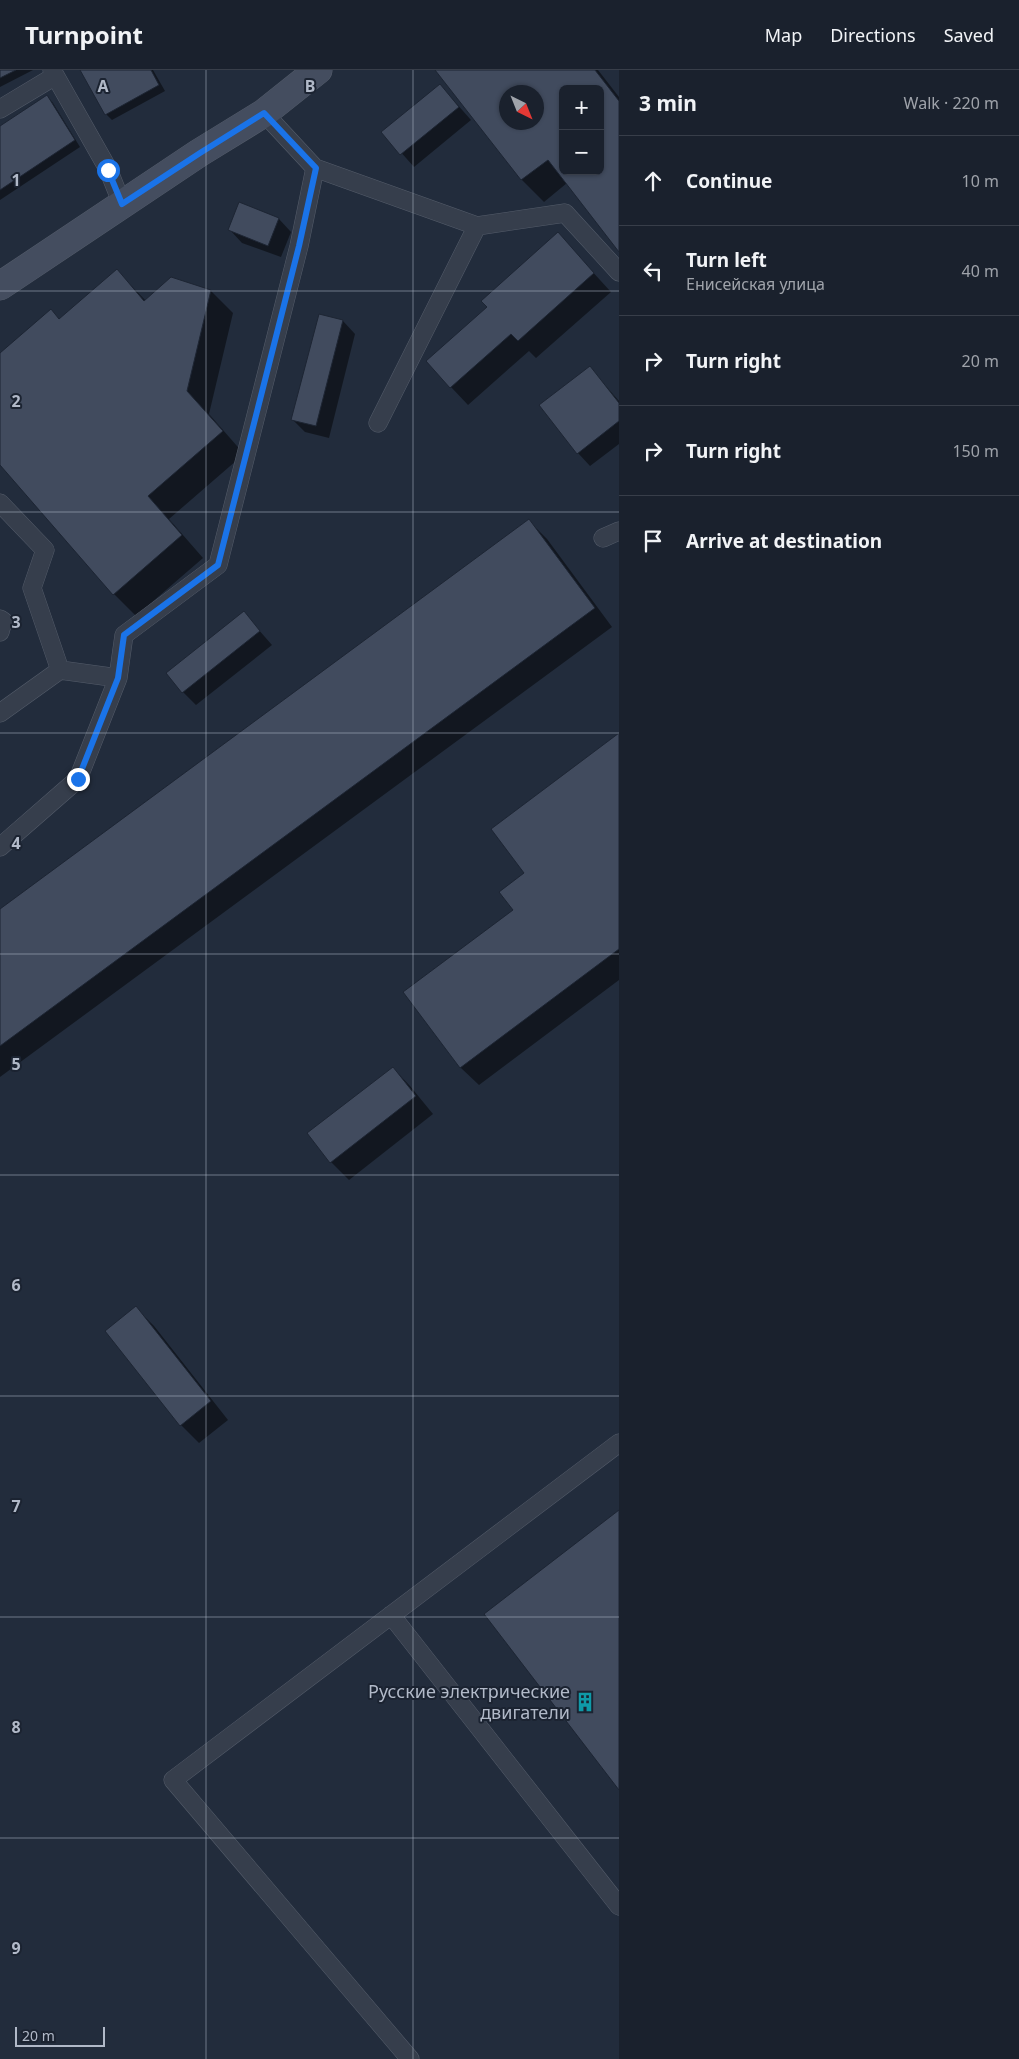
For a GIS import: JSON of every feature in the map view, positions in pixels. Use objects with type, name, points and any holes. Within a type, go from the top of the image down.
[{"type":"street","points":[[0,286],[122,204],[264,113],[318,70]]},
{"type":"lane","points":[[0,109],[54,73],[108,170],[122,204]]},
{"type":"lane","points":[[264,113],[316,168],[477,226],[565,213],[619,272]]},
{"type":"lane","points":[[0,847],[78,779],[118,678],[124,635],[218,565],[299,246],[316,168]]},
{"type":"lane","points":[[378,422],[477,226]]},
{"type":"lane","points":[[0,503],[45,550],[32,588],[60,670]]},
{"type":"lane","points":[[602,538],[619,532]]},
{"type":"lane","points":[[0,619],[3,621],[0,632]]},
{"type":"lane","points":[[0,713],[60,670],[118,678]]},
{"type":"lane","points":[[410,2059],[173,1780],[619,1443]]},
{"type":"lane","points":[[391,1615],[619,1906]]},
{"type":"building","points":[[0,70],[16,70],[0,78]]},
{"type":"building","points":[[80,70],[151,70],[159,85],[105,115]]},
{"type":"building","points":[[435,70],[595,70],[619,101],[619,252],[560,175],[604,175],[604,85],[559,85],[559,174],[548,160],[521,180]]},
{"type":"building","points":[[440,84],[459,107],[400,155],[381,132]]},
{"type":"building","points":[[47,95],[75,140],[0,190],[0,126]]},
{"type":"building","points":[[239,202],[279,218],[268,246],[228,230]]},
{"type":"building","points":[[558,232],[594,273],[518,341],[511,334],[450,388],[426,361],[487,307],[481,301]]},
{"type":"building","points":[[117,269],[144,301],[171,277],[211,290],[187,391],[223,431],[148,496],[182,535],[113,595],[0,465],[0,353],[51,309],[59,319]]},
{"type":"building","points":[[319,314],[343,320],[316,426],[291,420]]},
{"type":"building","points":[[590,366],[619,403],[619,421],[577,454],[539,405]]},
{"type":"building","points":[[529,519],[595,608],[0,1046],[0,909]]},
{"type":"building","points":[[244,611],[260,631],[182,693],[166,673]]},
{"type":"building","points":[[619,733],[619,949],[460,1068],[403,992],[513,910],[499,892],[524,873],[491,829]]},
{"type":"building","points":[[393,1067],[416,1096],[330,1163],[307,1133]]},
{"type":"building","points":[[136,1306],[211,1401],[180,1426],[105,1331]]},
{"type":"building","name":"Русские электрические двигатели","points":[[619,1510],[619,1790],[484,1614]]},
{"type":"place","name":"Русские электрические двигатели","points":[[585,1702]]},
{"type":"route","points":[[78,779],[118,678],[124,635],[218,565],[299,246],[316,168],[264,113],[122,204],[108,170]]}]
